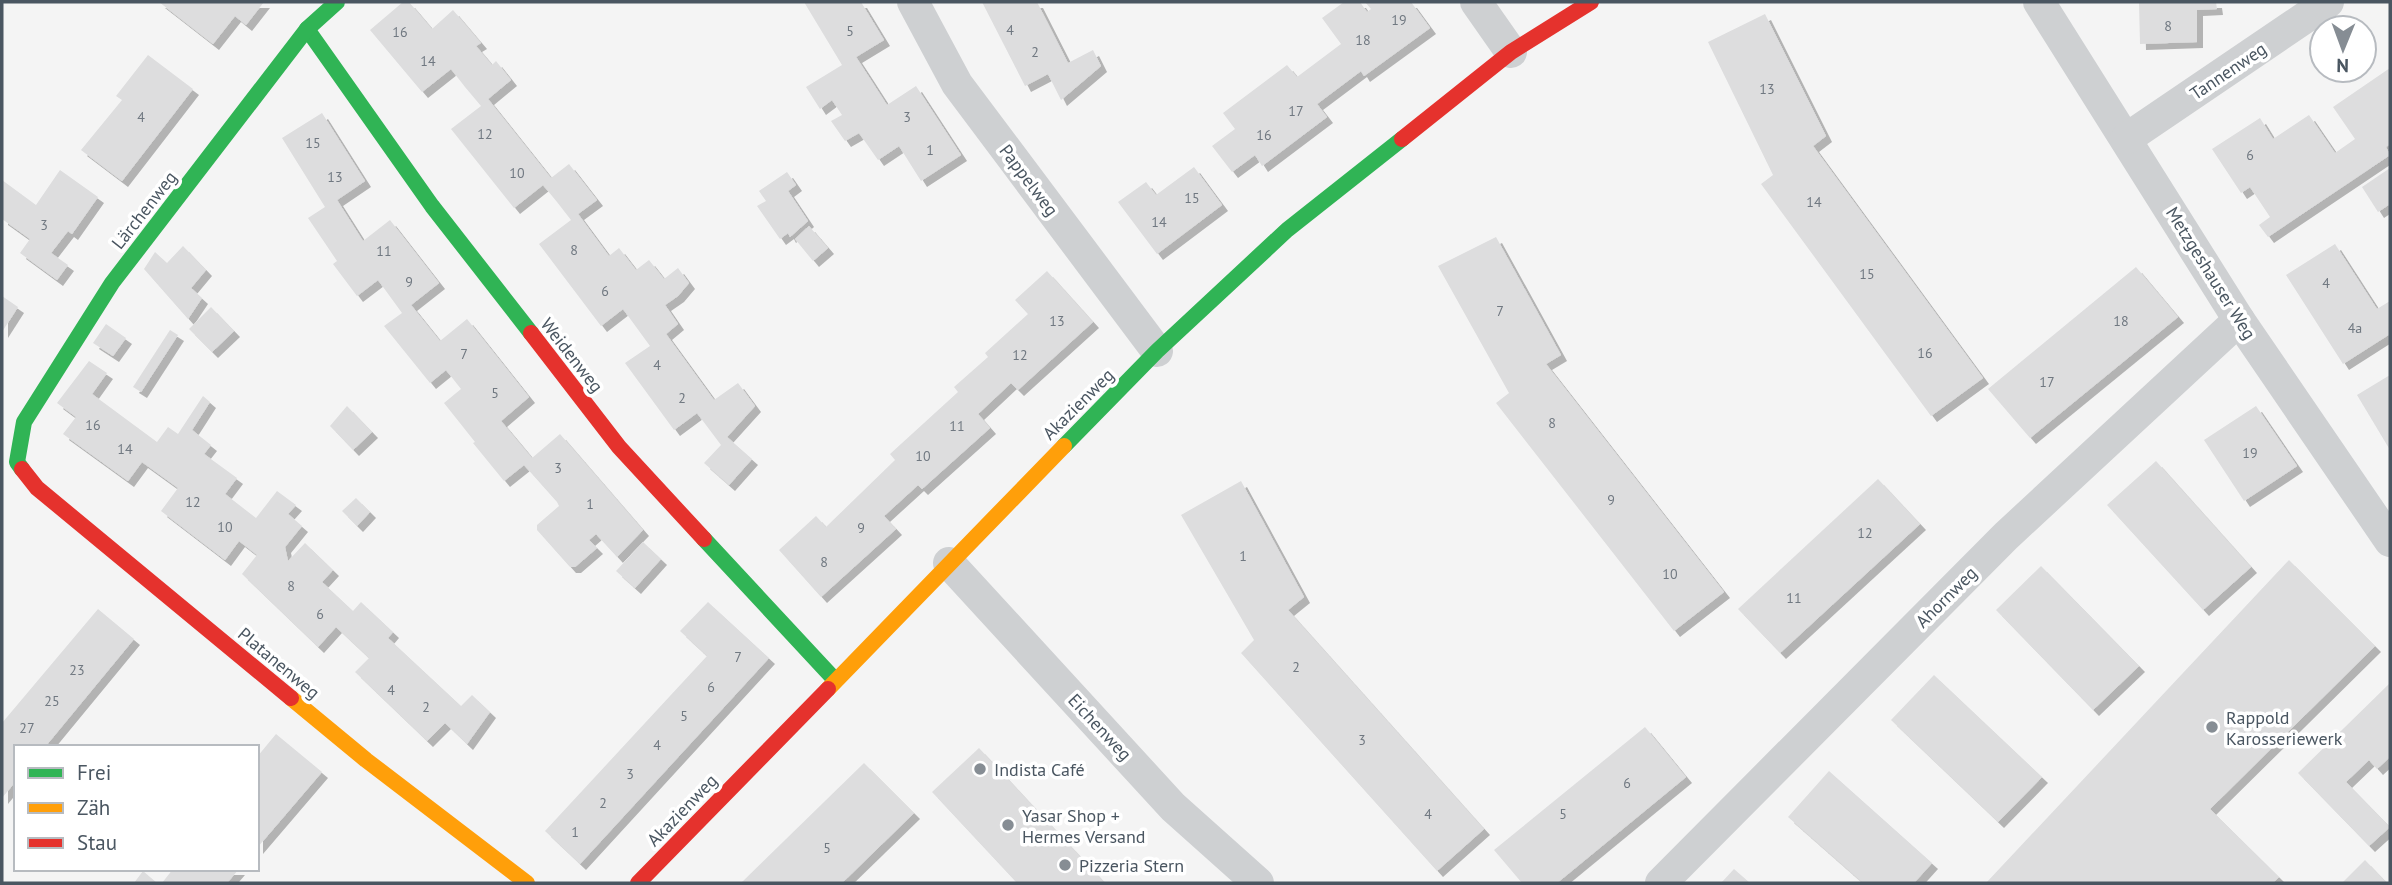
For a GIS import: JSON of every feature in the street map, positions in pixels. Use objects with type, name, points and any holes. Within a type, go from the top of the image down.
[{"type":"street","name":"Lärchenweg","points":[[17,462],[24,422],[111,283],[307,29],[337,2]]},
{"type":"street","name":"Pappelweg","points":[[913,2],[957,85],[1157,351]]},
{"type":"street","points":[[1476,2],[1511,52]]},
{"type":"street","name":"Akazienweg","points":[[638,883],[1157,351],[1287,230],[1511,52],[1591,2]]},
{"type":"street","name":"Metzgeshauser Weg","points":[[2039,2],[2239,320],[2390,541]]},
{"type":"street","name":"Tannenweg","points":[[2126,139],[2328,2]]},
{"type":"street","name":"Weidenweg","points":[[307,29],[432,206],[620,447],[835,680]]},
{"type":"street","name":"Ahornweg","points":[[1661,883],[2006,536],[2239,320]]},
{"type":"street","name":"Platanenweg","points":[[17,462],[37,488],[366,760],[527,883]]},
{"type":"street","name":"Eichenweg","points":[[948,563],[1173,807],[1258,883]]},
{"type":"building","points":[[159,2],[264,2],[246,25],[235,16],[213,44]]},
{"type":"building","points":[[403,2],[409,2],[432,29],[453,10],[481,43],[476,46],[492,65],[496,61],[511,80],[488,99],[551,178],[569,164],[597,200],[578,214],[609,256],[619,248],[636,270],[649,260],[664,279],[678,268],[689,283],[678,296],[665,305],[678,324],[666,334],[714,400],[738,383],[755,406],[727,437],[752,459],[729,485],[704,463],[721,445],[697,413],[674,430],[625,363],[650,346],[623,309],[601,326],[539,244],[571,220],[557,202],[543,185],[514,208],[451,129],[481,106],[451,69],[422,92],[370,30]]},
{"type":"building","points":[[804,2],[861,2],[884,40],[856,57],[887,105],[916,86],[961,155],[921,181],[899,146],[878,160],[859,133],[845,141],[831,121],[842,115],[832,100],[820,109],[806,87],[842,65]]},
{"type":"building","points":[[982,2],[1037,2],[1068,63],[1093,50],[1101,66],[1061,100],[1048,74],[1025,86]]},
{"type":"building","points":[[1344,2],[1360,2],[1367,12],[1371,9],[1365,2],[1411,2],[1430,28],[1364,76],[1361,71],[1317,104],[1327,117],[1262,166],[1255,155],[1232,172],[1212,146],[1235,129],[1223,113],[1287,65],[1297,77],[1341,44],[1322,18]]},
{"type":"building","points":[[2139,2],[2216,2],[2217,9],[2197,10],[2197,42],[2140,44]]},
{"type":"building","points":[[1765,14],[1826,136],[1813,146],[1983,378],[1931,416],[1761,184],[1773,175],[1708,42]]},
{"type":"building","points":[[148,55],[193,89],[122,181],[81,150],[122,100],[116,96]]},
{"type":"building","points":[[2390,68],[2390,144],[2386,147],[2390,155],[2268,237],[2259,225],[2270,217],[2250,187],[2241,193],[2212,149],[2260,118],[2273,139],[2309,115],[2335,153],[2355,139],[2333,107],[2367,84],[2378,84],[2378,76]]},
{"type":"building","points":[[322,113],[365,181],[337,200],[363,241],[390,220],[439,283],[411,305],[440,341],[467,319],[529,397],[501,421],[532,458],[560,434],[643,530],[617,557],[596,534],[589,540],[597,548],[575,567],[570,567],[537,530],[537,525],[559,506],[557,502],[524,465],[504,481],[444,403],[461,389],[446,370],[430,383],[384,326],[402,313],[378,280],[357,296],[333,264],[337,261],[308,218],[325,207],[282,138]]},
{"type":"building","points":[[1194,167],[1222,205],[1157,254],[1118,202],[1146,182],[1156,195]]},
{"type":"building","points":[[2390,168],[2390,204],[2378,212],[2362,187]]},
{"type":"building","points":[[60,170],[98,197],[72,234],[68,231],[51,253],[68,265],[57,280],[20,253],[30,239],[2,219],[2,180],[36,205]]},
{"type":"building","points":[[787,172],[796,185],[788,191],[808,221],[790,237],[788,233],[780,239],[757,206],[766,201],[759,191]]},
{"type":"building","points":[[809,226],[828,248],[813,261],[795,239]]},
{"type":"building","points":[[1496,237],[1561,355],[1546,364],[1724,592],[1674,631],[1496,403],[1509,393],[1438,266]]},
{"type":"building","points":[[2335,244],[2377,309],[2390,301],[2390,334],[2343,364],[2286,275]]},
{"type":"building","points":[[183,246],[206,270],[191,288],[202,298],[188,319],[144,269],[155,252],[167,263]]},
{"type":"building","points":[[2136,267],[2178,317],[2030,438],[1988,389]]},
{"type":"building","points":[[1047,271],[1093,322],[1018,390],[1011,383],[978,414],[990,428],[922,489],[918,485],[884,516],[896,529],[821,597],[779,550],[816,516],[826,527],[895,460],[890,454],[958,392],[954,387],[988,357],[985,353],[1028,314],[1015,300]]},
{"type":"building","points":[[2,296],[18,307],[2,332]]},
{"type":"building","points":[[211,307],[234,331],[212,352],[189,329]]},
{"type":"building","points":[[106,324],[126,338],[113,356],[93,343]]},
{"type":"building","points":[[170,330],[178,335],[141,392],[133,387]]},
{"type":"building","points":[[89,361],[107,373],[92,394],[157,442],[168,427],[178,434],[203,396],[210,402],[192,430],[211,445],[204,454],[237,478],[225,494],[256,518],[277,491],[296,505],[288,514],[302,526],[285,547],[288,561],[305,543],[333,570],[322,582],[353,611],[361,602],[393,632],[388,638],[461,706],[472,695],[490,712],[467,744],[445,723],[427,741],[355,672],[369,658],[336,627],[318,647],[242,574],[257,555],[239,541],[225,560],[161,511],[178,488],[142,462],[128,481],[63,434],[76,417],[57,403]]},
{"type":"building","points":[[2390,375],[2390,450],[2357,395]]},
{"type":"building","points":[[347,406],[372,432],[353,450],[330,426]]},
{"type":"building","points":[[2256,406],[2297,466],[2244,501],[2204,440]]},
{"type":"building","points":[[2156,461],[2251,567],[2203,610],[2107,505]]},
{"type":"building","points":[[1878,479],[1920,524],[1780,653],[1738,609]]},
{"type":"building","points":[[1241,481],[1304,597],[1288,610],[1484,829],[1437,871],[1241,653],[1254,640],[1181,515]]},
{"type":"building","points":[[356,498],[370,512],[357,526],[342,511]]},
{"type":"building","points":[[643,542],[661,559],[635,588],[616,571]]},
{"type":"building","name":"Rappold Karosseriewerk","points":[[2289,560],[2375,646],[2210,809],[2279,877],[2273,883],[1986,883]]},
{"type":"building","points":[[2041,566],[2139,666],[2093,710],[1996,610]]},
{"type":"building","points":[[708,602],[769,658],[580,864],[545,831],[707,656],[680,631]]},
{"type":"building","points":[[98,609],[134,639],[47,745],[14,745],[14,783],[2,798],[2,723]]},
{"type":"building","points":[[1934,675],[2042,777],[1998,822],[1891,720]]},
{"type":"building","points":[[2390,683],[2390,757],[2377,769],[2369,760],[2346,782],[2390,827],[2369,846],[2298,773]]},
{"type":"building","points":[[1645,727],[1686,777],[1557,883],[1522,883],[1494,850]]},
{"type":"building","points":[[276,734],[322,772],[259,846],[260,763],[259,755]]},
{"type":"building","points":[[979,748],[1105,883],[1017,883],[932,792]]},
{"type":"building","points":[[864,763],[914,813],[842,883],[741,883]]},
{"type":"building","points":[[1829,771],[1932,863],[1914,883],[1863,883],[1788,817]]},
{"type":"building","points":[[2365,860],[2387,883],[2342,883]]},
{"type":"building","points":[[1734,869],[1750,883],[1721,883]]},
{"type":"building","points":[[143,871],[157,883],[134,883]]},
{"type":"building","points":[[171,871],[237,871],[227,883],[162,883]]},
{"type":"traffic: fast","points":[[22,469],[17,462],[24,422],[112,283],[307,29],[337,2]]},
{"type":"traffic: fast","points":[[307,29],[432,206],[531,333]]},
{"type":"traffic: fast","points":[[1064,446],[1157,351],[1287,230],[1402,139]]},
{"type":"traffic: fast","points":[[704,539],[835,680]]},
{"type":"traffic: slow","points":[[828,689],[1064,446]]},
{"type":"traffic: slow","points":[[291,698],[366,760],[527,883]]},
{"type":"traffic: jam","points":[[1402,139],[1511,52],[1591,2]]},
{"type":"traffic: jam","points":[[531,333],[619,447],[704,539]]},
{"type":"traffic: jam","points":[[22,469],[37,488],[291,698]]},
{"type":"traffic: jam","points":[[638,883],[828,689]]},
{"type":"place","name":"Rappold Karosseriewerk","points":[[2212,727]]},
{"type":"place","name":"Indista Café","points":[[980,769]]},
{"type":"place","name":"Yasar Shop + Hermes Versand","points":[[1008,825]]},
{"type":"place","name":"Pizzeria Stern","points":[[1065,865]]}]
